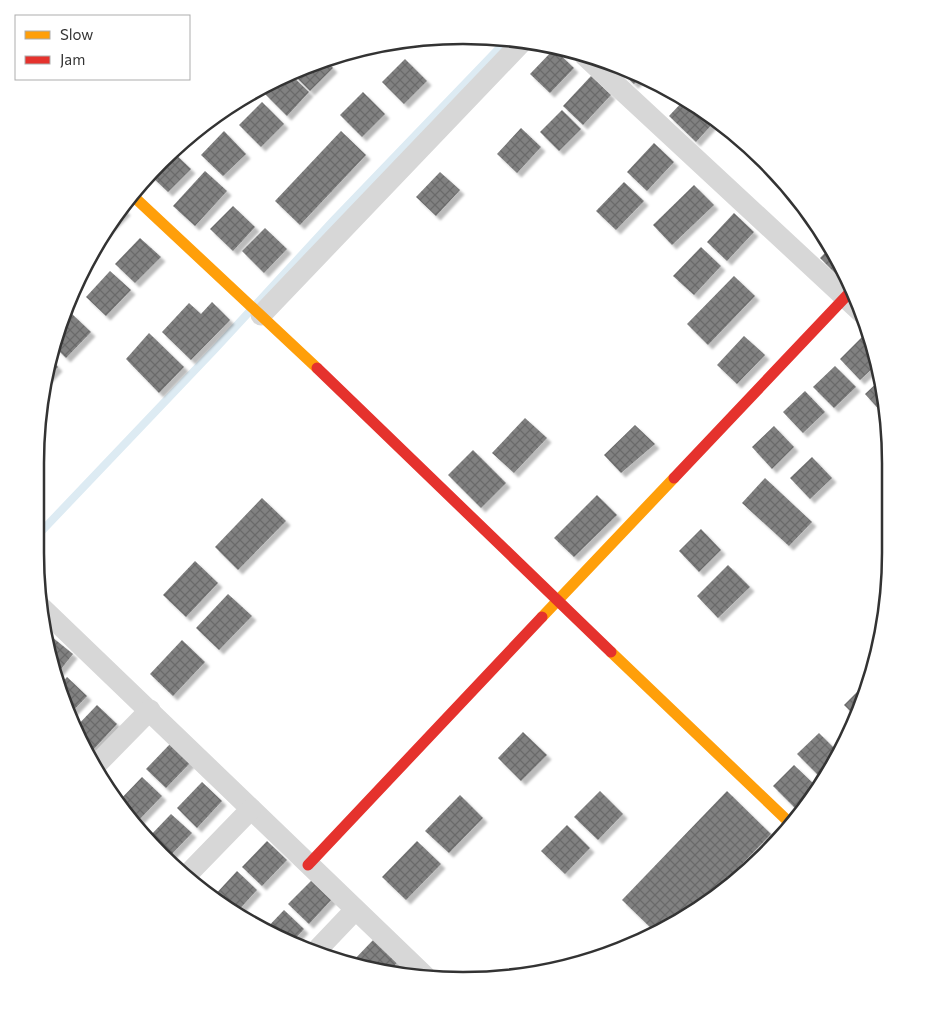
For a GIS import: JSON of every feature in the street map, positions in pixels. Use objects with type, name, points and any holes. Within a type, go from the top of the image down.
[{"type":"street","points":[[261,315],[517,47]]},
{"type":"street","points":[[597,66],[843,288]]},
{"type":"street","points":[[137,200],[261,315],[786,819]]},
{"type":"street","points":[[308,865],[847,295]]},
{"type":"street","points":[[48,614],[418,970]]},
{"type":"street","points":[[99,762],[150,710]]},
{"type":"street","points":[[191,871],[250,809]]},
{"type":"street","points":[[320,947],[355,910]]},
{"type":"building","points":[[550,53],[561,56],[574,68],[550,93],[530,74]]},
{"type":"building","points":[[405,59],[427,81],[404,104],[382,82]]},
{"type":"building","points":[[330,65],[333,68],[310,91],[297,78]]},
{"type":"building","points":[[591,76],[611,95],[583,125],[563,106]]},
{"type":"building","points":[[296,79],[309,92],[287,116],[265,94]]},
{"type":"building","points":[[363,92],[385,114],[362,137],[340,115]]},
{"type":"building","points":[[262,102],[284,124],[261,147],[239,125]]},
{"type":"building","points":[[680,104],[711,125],[696,142],[669,116]]},
{"type":"building","points":[[562,110],[581,129],[559,151],[540,132]]},
{"type":"building","points":[[521,128],[541,147],[517,173],[497,154]]},
{"type":"building","points":[[224,131],[246,154],[223,176],[201,155]]},
{"type":"building","points":[[341,131],[366,155],[300,225],[275,201]]},
{"type":"building","points":[[654,143],[674,162],[647,191],[627,172]]},
{"type":"building","points":[[178,157],[191,169],[168,192],[155,180]]},
{"type":"building","points":[[205,171],[227,191],[195,226],[173,206]]},
{"type":"building","points":[[440,172],[460,190],[436,216],[416,197]]},
{"type":"building","points":[[624,182],[644,201],[616,230],[596,211]]},
{"type":"building","points":[[694,185],[714,205],[672,245],[653,225]]},
{"type":"building","points":[[233,206],[255,227],[233,251],[210,229]]},
{"type":"building","points":[[734,213],[754,232],[727,261],[707,242]]},
{"type":"building","points":[[265,228],[287,249],[264,273],[242,251]]},
{"type":"building","points":[[140,238],[161,257],[135,283],[115,264]]},
{"type":"building","points":[[701,247],[721,266],[694,295],[673,276]]},
{"type":"building","points":[[826,252],[838,276],[820,258]]},
{"type":"building","points":[[110,271],[131,290],[106,316],[86,297]]},
{"type":"building","points":[[734,276],[755,296],[708,345],[687,324]]},
{"type":"building","points":[[212,302],[230,320],[191,360],[162,332],[189,303],[201,314]]},
{"type":"building","points":[[72,314],[91,332],[66,358],[59,351]]},
{"type":"building","points":[[149,333],[184,367],[159,393],[126,359]]},
{"type":"building","points":[[744,336],[765,355],[737,384],[717,365]]},
{"type":"building","points":[[862,337],[871,369],[860,380],[840,359]]},
{"type":"building","points":[[835,366],[856,387],[834,408],[813,387]]},
{"type":"building","points":[[875,385],[879,410],[865,394]]},
{"type":"building","points":[[805,391],[825,412],[803,433],[783,412]]},
{"type":"building","points":[[525,418],[547,438],[514,473],[492,453]]},
{"type":"building","points":[[635,425],[655,444],[621,473],[604,455]]},
{"type":"building","points":[[774,426],[794,447],[772,469],[752,447]]},
{"type":"building","points":[[473,450],[506,483],[481,508],[448,475]]},
{"type":"building","points":[[812,457],[832,478],[810,499],[790,478]]},
{"type":"building","points":[[765,478],[812,522],[789,546],[742,503]]},
{"type":"building","points":[[597,495],[617,515],[574,557],[554,538]]},
{"type":"building","points":[[262,498],[286,521],[238,570],[215,547]]},
{"type":"building","points":[[701,529],[721,550],[699,572],[679,551]]},
{"type":"building","points":[[195,561],[218,583],[186,617],[163,595]]},
{"type":"building","points":[[728,565],[750,587],[718,618],[697,596]]},
{"type":"building","points":[[228,594],[252,616],[219,650],[196,628]]},
{"type":"building","points":[[53,638],[73,654],[60,670]]},
{"type":"building","points":[[182,640],[205,662],[173,696],[150,674]]},
{"type":"building","points":[[67,677],[87,696],[74,709],[66,688],[64,681]]},
{"type":"building","points":[[859,690],[851,712],[844,705]]},
{"type":"building","points":[[97,705],[117,724],[93,750],[80,723]]},
{"type":"building","points":[[523,732],[547,755],[521,781],[498,758]]},
{"type":"building","points":[[819,733],[834,748],[818,775],[797,754]]},
{"type":"building","points":[[171,743],[191,762],[166,788],[146,769]]},
{"type":"building","points":[[794,765],[813,784],[796,809],[773,786]]},
{"type":"building","points":[[142,777],[162,796],[140,819],[122,797]]},
{"type":"building","points":[[202,782],[222,801],[197,828],[177,808]]},
{"type":"building","points":[[600,791],[623,814],[598,840],[574,817]]},
{"type":"building","points":[[727,791],[771,834],[718,886],[696,902],[651,928],[622,900]]},
{"type":"building","points":[[460,795],[483,818],[449,853],[425,831]]},
{"type":"building","points":[[171,814],[192,833],[172,854],[152,834]]},
{"type":"building","points":[[567,825],[590,848],[565,874],[541,851]]},
{"type":"building","points":[[267,841],[287,860],[262,886],[242,867]]},
{"type":"building","points":[[417,841],[441,864],[406,900],[382,877]]},
{"type":"building","points":[[237,871],[257,890],[240,908],[217,893]]},
{"type":"building","points":[[313,879],[333,898],[309,924],[288,904]]},
{"type":"building","points":[[284,910],[304,929],[296,937],[270,925]]},
{"type":"building","points":[[375,938],[399,961],[393,966],[355,958]]},
{"type":"waterway","points":[[44,529],[215,349],[332,222],[501,46]]},
{"type":"traffic: slow","points":[[137,200],[317,368]]},
{"type":"traffic: slow","points":[[542,617],[674,478]]},
{"type":"traffic: slow","points":[[611,652],[786,819]]},
{"type":"traffic: jam","points":[[674,478],[847,296]]},
{"type":"traffic: jam","points":[[317,368],[611,652]]},
{"type":"traffic: jam","points":[[308,865],[542,617]]}]
